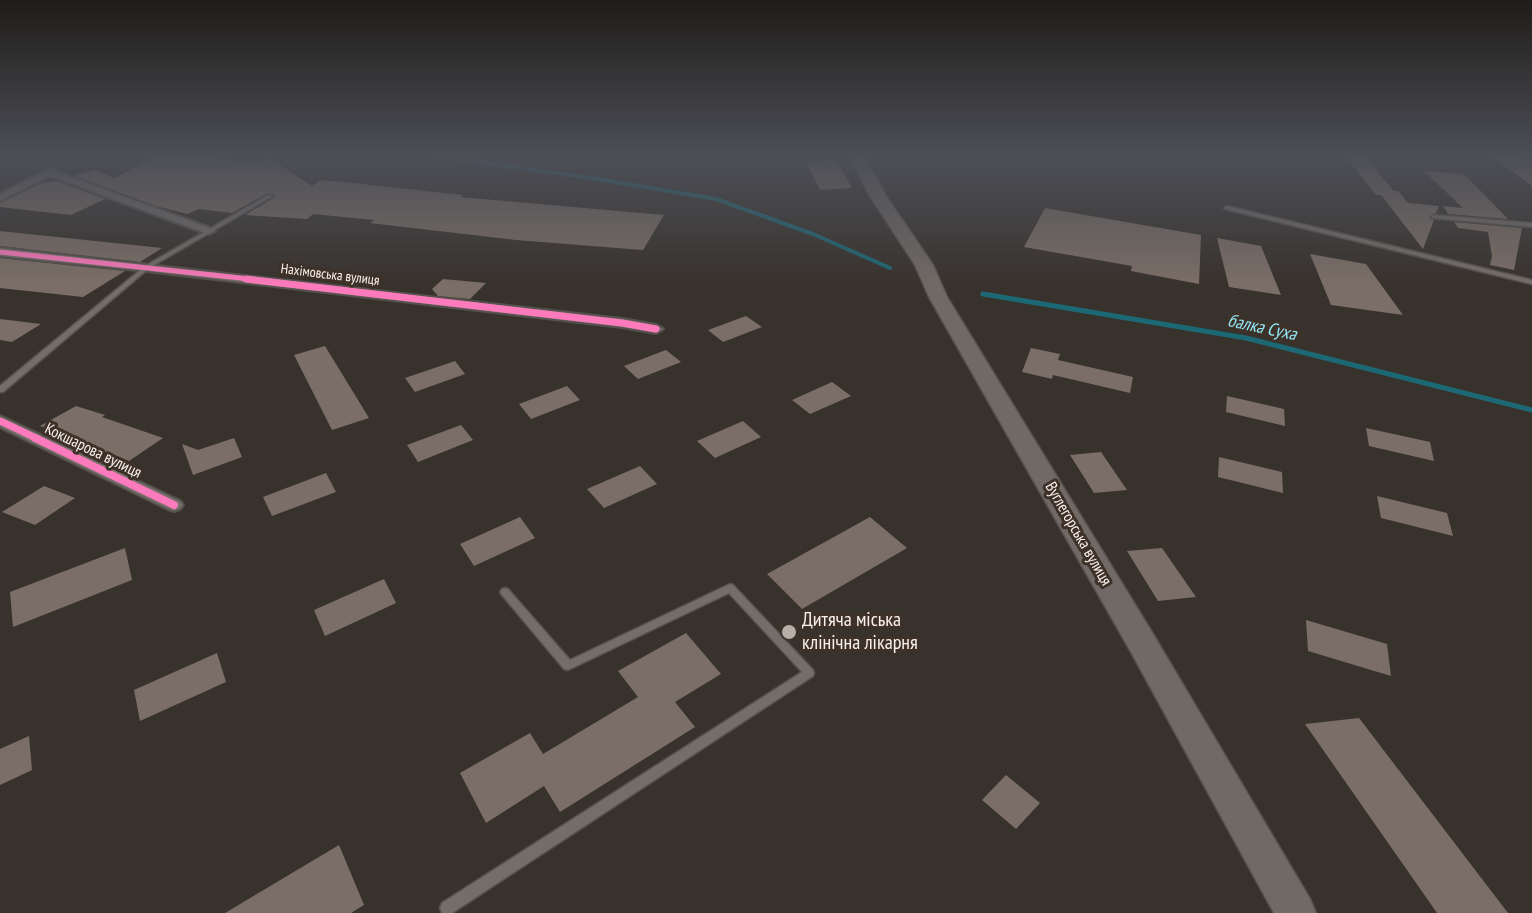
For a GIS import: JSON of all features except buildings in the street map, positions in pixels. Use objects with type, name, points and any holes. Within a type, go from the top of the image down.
[{"type":"main road","name":"Вуглегорська вулиця","points":[[881,200],[924,265],[938,297],[1142,643],[1296,913]]},
{"type":"street","points":[[124,200],[209,231]]},
{"type":"street","name":"Нахімовська вулиця","points":[[0,252],[147,267],[656,328]]},
{"type":"street","name":"Кокшарова вулиця","points":[[0,421],[174,505]]},
{"type":"lane","points":[[0,390],[147,267],[264,200]]},
{"type":"lane","points":[[1227,208],[1532,282]]},
{"type":"lane","points":[[1434,217],[1532,225]]},
{"type":"lane","points":[[447,908],[809,673],[730,588],[568,666],[505,592]]},
{"type":"waterway","name":"балка Суха","points":[[718,200],[813,234],[890,268]]},
{"type":"waterway","name":"балка Суха","points":[[983,294],[1246,338],[1532,410]]},
{"type":"cycle path","points":[[0,252],[147,267],[622,323],[656,329]]},
{"type":"cycle path","points":[[0,421],[174,505]]},
{"type":"place","name":"Дитяча міська клінічна лікарня","points":[[789,632]]}]
